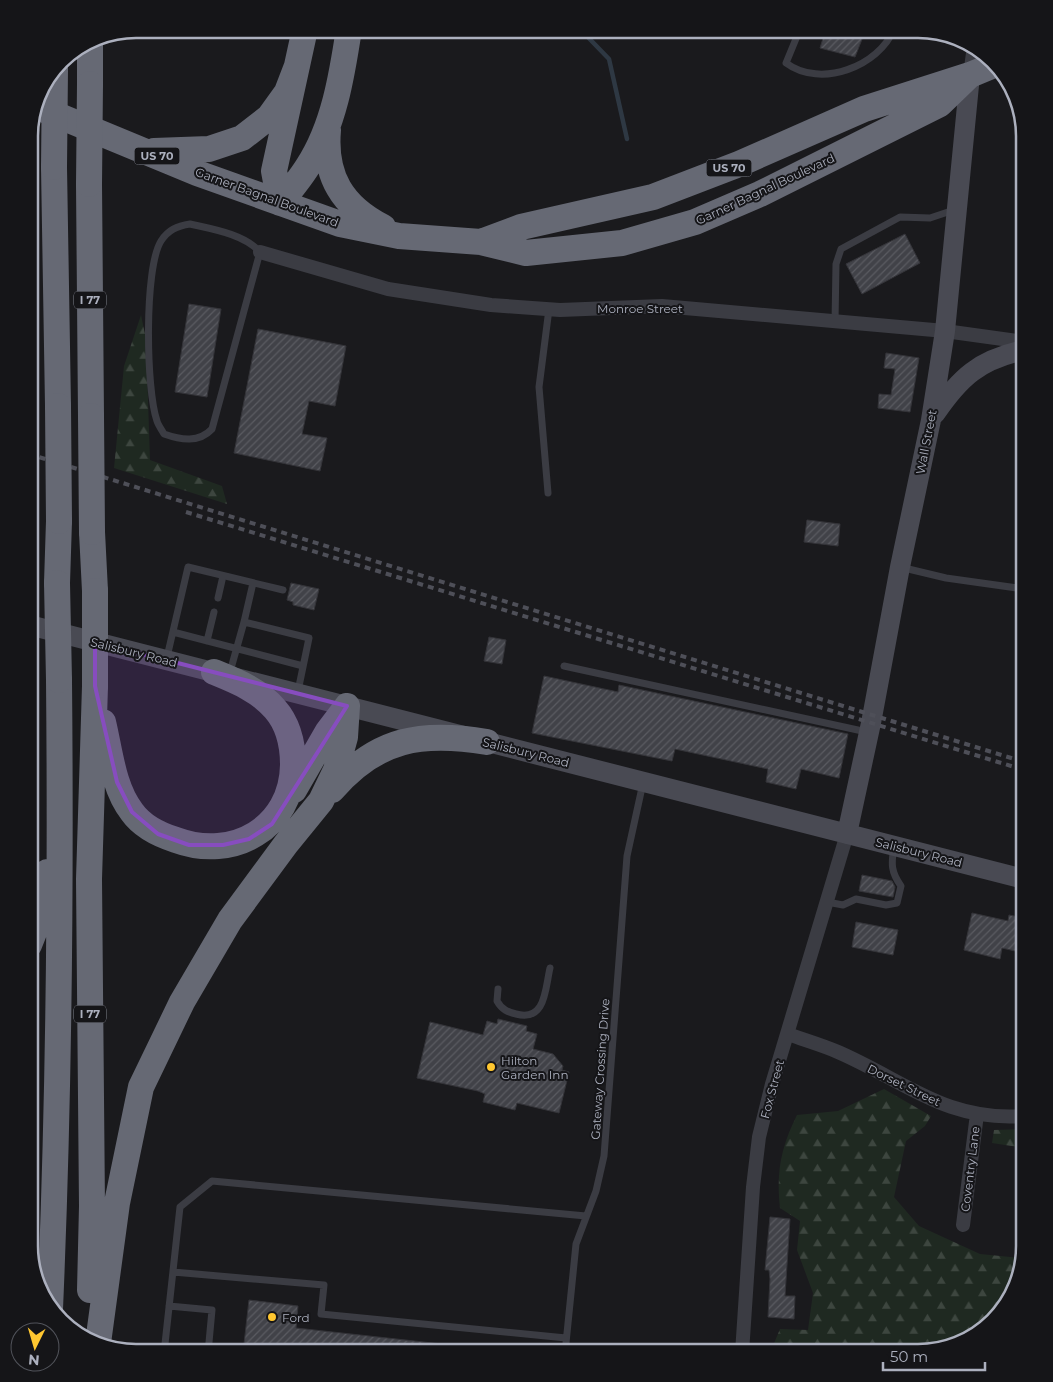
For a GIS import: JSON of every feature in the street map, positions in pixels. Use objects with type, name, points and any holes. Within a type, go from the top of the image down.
[{"type":"highway","points":[[280,203],[274,171],[303,38]]},
{"type":"highway","points":[[348,38],[344,63],[329,124],[326,150],[332,176],[344,199],[363,217],[399,236]]},
{"type":"highway","name":"I 77","points":[[89,1332],[92,1206],[89,879],[95,686],[89,184],[90,49]]},
{"type":"highway","points":[[145,151],[209,149],[242,138],[269,117],[287,92],[297,66]]},
{"type":"highway","name":"Garner Bagnal Boulevard","points":[[481,242],[521,227],[653,197],[739,164],[864,109],[988,68]]},
{"type":"highway","name":"Garner Bagnal Boulevard","points":[[41,109],[145,151],[340,224],[399,236],[481,242],[526,253],[572,250],[622,243],[695,222],[760,194],[940,104],[970,75]]},
{"type":"highway","name":"I 77","points":[[51,1295],[58,1120],[59,680],[57,583],[59,521],[54,167],[55,80]]},
{"type":"highway","points":[[280,203],[309,166],[329,124]]},
{"type":"highway","points":[[222,674],[246,686],[275,708],[287,727],[293,748],[292,784],[287,801]]},
{"type":"highway","points":[[95,686],[117,782],[132,812],[158,834],[189,845],[222,846],[249,839],[272,824],[328,731],[347,706]]},
{"type":"highway","points":[[321,801],[336,770],[346,737],[347,706]]},
{"type":"highway","points":[[38,922],[41,915],[54,822],[59,729]]},
{"type":"highway","points":[[99,1337],[116,1202],[141,1087],[182,1002],[230,920],[286,844],[321,801],[347,772],[378,750],[414,738],[460,737],[487,742]]},
{"type":"street","name":"Wall Street","points":[[846,834],[869,733],[900,567],[931,420],[945,332],[973,55]]},
{"type":"street","name":"Monroe Street","points":[[260,252],[388,289],[491,304],[549,309],[662,306],[945,332],[1016,341]]},
{"type":"street","points":[[931,420],[954,387],[981,364],[1016,353]]},
{"type":"street","name":"Salisbury Road","points":[[38,627],[1016,877]]},
{"type":"street","name":"Fox Street","points":[[743,1344],[753,1187],[759,1137],[772,1084],[846,834]]},
{"type":"street","name":"Dorset Street","points":[[788,1034],[838,1052],[930,1100],[977,1114],[1016,1116]]},
{"type":"street","name":"Coventry Lane","points":[[963,1225],[977,1114]]},
{"type":"lane","points":[[796,38],[786,63],[808,74],[822,76],[852,67],[878,54],[890,38]]},
{"type":"lane","points":[[835,322],[836,264],[841,249],[900,217],[930,218],[957,210]]},
{"type":"lane","points":[[190,224],[219,231],[253,244],[260,252],[212,429],[205,437],[194,439],[176,438],[164,434],[157,421],[152,395],[148,332],[153,268],[161,241],[174,227],[190,224]]},
{"type":"lane","points":[[548,493],[539,386],[549,309]]},
{"type":"lane","points":[[166,660],[188,567],[282,590]]},
{"type":"lane","points":[[900,567],[946,578],[1016,588]]},
{"type":"lane","points":[[218,598],[223,576]]},
{"type":"lane","points":[[222,674],[236,649],[253,583]]},
{"type":"lane","points":[[207,641],[214,612]]},
{"type":"lane","points":[[244,622],[310,638],[298,694]]},
{"type":"lane","points":[[173,632],[303,666]]},
{"type":"lane","points":[[564,666],[869,733]]},
{"type":"lane","name":"Gateway Crossing Drive","points":[[566,1344],[576,1244],[596,1191],[604,1156],[627,856],[643,782]]},
{"type":"lane","points":[[827,902],[843,905],[856,899],[886,905],[897,903],[902,886],[893,874],[890,865],[894,846]]},
{"type":"lane","points":[[498,988],[497,1002],[504,1010],[523,1016],[533,1015],[540,1008],[550,968]]},
{"type":"lane","points":[[165,1344],[180,1207],[212,1181],[586,1216]]},
{"type":"lane","points":[[173,1272],[324,1285],[321,1314],[566,1338]]},
{"type":"lane","points":[[169,1306],[212,1310],[209,1344]]},
{"type":"highlighted area","points":[[95,642],[347,706],[272,824],[249,839],[223,845],[189,845],[158,834],[132,812],[117,782],[95,686]]},
{"type":"green space","points":[[141,315],[146,339],[150,460],[222,486],[227,504],[114,468],[124,366]]},
{"type":"green space","points":[[884,1089],[931,1116],[925,1126],[906,1141],[894,1197],[919,1226],[980,1254],[1015,1257],[1010,1278],[999,1301],[972,1328],[949,1339],[930,1344],[774,1344],[780,1329],[808,1330],[813,1293],[797,1250],[800,1221],[780,1208],[779,1171],[787,1138],[797,1115],[838,1111]]},
{"type":"green space","points":[[1016,1129],[1016,1147],[992,1143],[994,1130]]},
{"type":"building","points":[[823,38],[862,38],[855,57],[820,48]]},
{"type":"building","points":[[905,234],[920,263],[862,294],[846,264]]},
{"type":"building","points":[[189,304],[221,309],[207,397],[175,392]]},
{"type":"building","points":[[258,329],[346,346],[335,406],[309,401],[302,434],[327,438],[320,471],[234,453]]},
{"type":"building","points":[[886,353],[919,358],[910,412],[878,408],[879,394],[891,395],[895,369],[884,368]]},
{"type":"building","points":[[807,520],[840,524],[838,546],[804,542]]},
{"type":"building","points":[[291,583],[319,589],[314,610],[293,605],[293,602],[287,600]]},
{"type":"building","points":[[489,637],[506,640],[502,664],[484,661]]},
{"type":"building","points":[[544,676],[618,692],[619,685],[848,734],[839,778],[801,769],[796,789],[766,782],[768,769],[675,749],[672,761],[532,733]]},
{"type":"building","points":[[862,875],[892,881],[895,887],[893,897],[859,891]]},
{"type":"building","points":[[972,913],[1008,921],[1009,915],[1016,916],[1016,951],[1002,948],[1000,959],[964,950]]},
{"type":"building","points":[[856,922],[898,930],[893,955],[852,947]]},
{"type":"building","name":"Hilton Garden Inn","points":[[498,1019],[527,1026],[526,1031],[537,1034],[533,1049],[553,1054],[563,1066],[562,1070],[569,1072],[559,1113],[517,1103],[515,1110],[483,1102],[485,1094],[478,1091],[417,1078],[430,1022],[483,1035],[487,1021],[497,1024]]},
{"type":"building","points":[[770,1217],[790,1219],[785,1296],[795,1296],[794,1319],[768,1317],[770,1279],[769,1270],[765,1270]]},
{"type":"building","points":[[249,1300],[298,1306],[296,1328],[442,1344],[244,1344]]},
{"type":"waterway","points":[[589,38],[609,59],[627,139]]},
{"type":"railway","points":[[38,457],[1016,760]]},
{"type":"railway","points":[[186,512],[1016,768]]},
{"type":"place","name":"Hilton Garden Inn","points":[[491,1067]]},
{"type":"place","name":"Ford","points":[[272,1317]]}]
